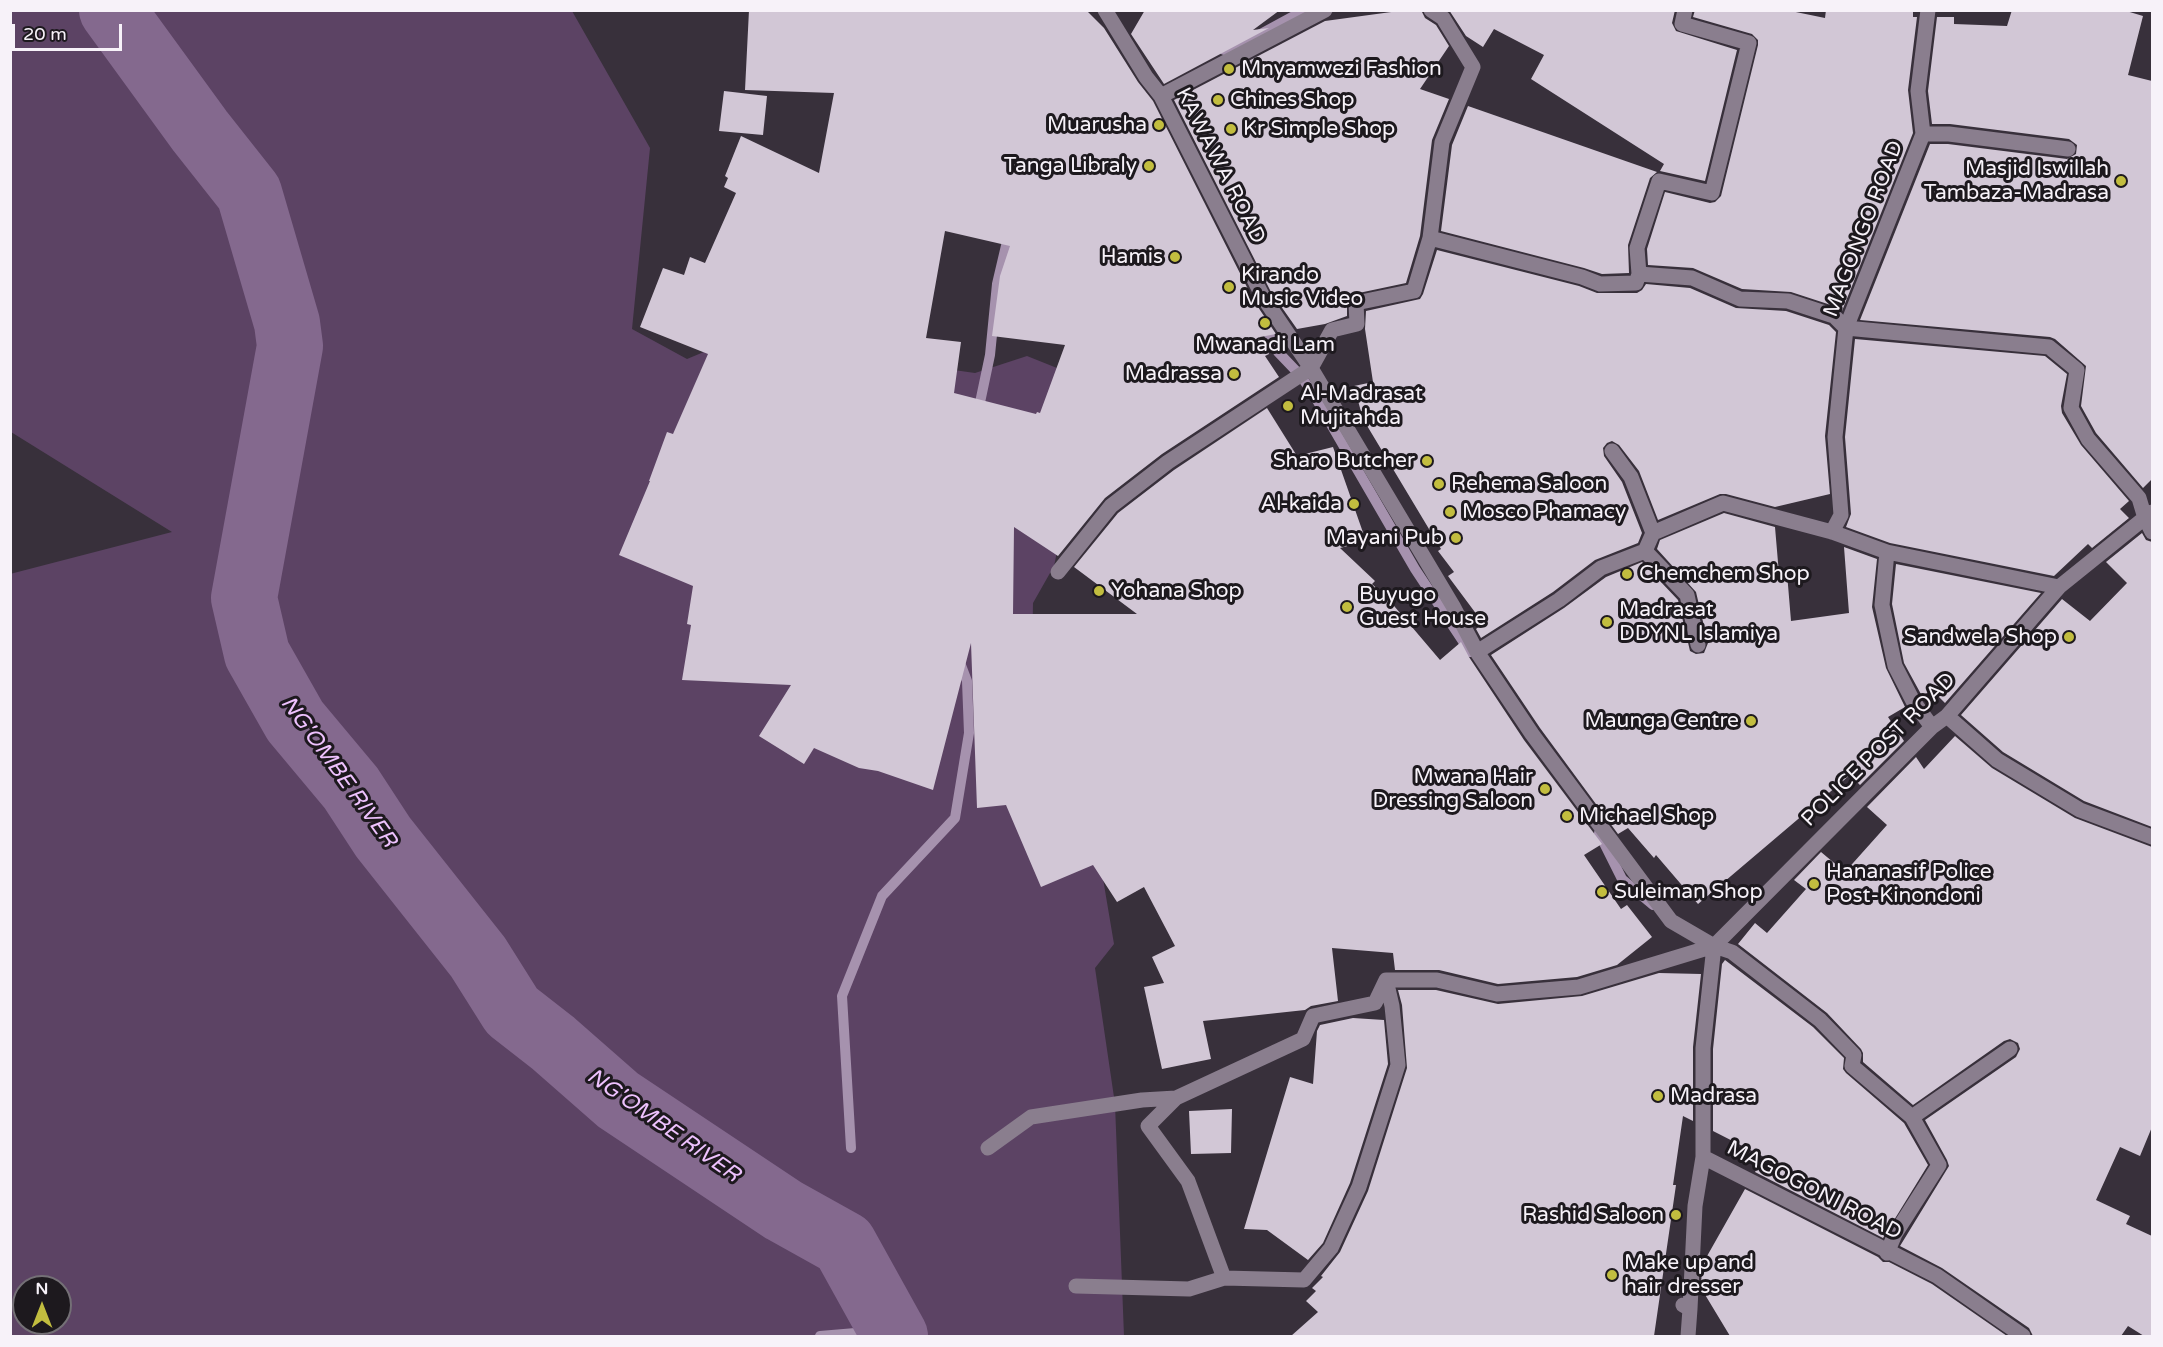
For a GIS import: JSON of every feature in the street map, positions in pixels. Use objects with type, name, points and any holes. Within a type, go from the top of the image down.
[{"type":"street","name":"KAWAWA ROAD","points":[[1105,10],[1146,77],[1161,96],[1263,297],[1311,368],[1478,652],[1532,734],[1671,921],[1714,946],[1732,952],[1820,1020],[1854,1055],[1852,1066],[1912,1117]]},
{"type":"street","points":[[1161,96],[1325,10]]},
{"type":"street","points":[[1058,572],[1111,506],[1168,462],[1311,368],[1332,330],[1357,324],[1356,303],[1414,291],[1430,238],[1442,142],[1473,67],[1443,18],[1431,10]]},
{"type":"street","points":[[1430,238],[1582,277],[1600,284],[1636,283],[1639,274],[1637,248],[1659,181],[1712,193],[1749,43],[1683,24],[1685,10]]},
{"type":"street","name":"MAGONGO ROAD","points":[[1832,532],[1841,515],[1835,437],[1846,328],[1923,134],[1918,91],[1928,10]]},
{"type":"street","points":[[1923,134],[1949,134],[2068,149]]},
{"type":"street","points":[[1639,274],[1692,278],[1740,299],[1788,301],[1834,316],[1846,328],[2049,347],[2077,370],[2071,408],[2088,440],[2139,498],[2150,521]]},
{"type":"street","points":[[1478,652],[1559,600],[1601,568],[1646,550],[1653,533],[1631,477],[1612,451]]},
{"type":"street","points":[[1653,533],[1723,503],[1832,532],[1887,552],[2059,587]]},
{"type":"street","name":"POLICE POST ROAD","points":[[1714,946],[1932,726],[1947,716],[2059,587],[2150,521]]},
{"type":"street","points":[[1646,550],[1687,596],[1698,645]]},
{"type":"street","points":[[1887,552],[1882,604],[1895,666],[1913,701],[1932,726]]},
{"type":"street","points":[[1947,716],[1997,760],[2080,810],[2152,837]]},
{"type":"street","points":[[1386,980],[1437,980],[1497,994],[1579,987],[1714,946]]},
{"type":"street","name":"MAGOGONI ROAD","points":[[1714,946],[1702,1047],[1703,1157],[1887,1253],[1937,1276],[2023,1336]]},
{"type":"street","points":[[1224,1278],[1188,1181],[1148,1126],[1176,1098],[1303,1039],[1313,1016],[1375,1003],[1386,980]]},
{"type":"street","points":[[1076,1286],[1189,1289],[1224,1278],[1304,1280],[1331,1248],[1359,1187],[1398,1065],[1392,1006],[1386,980]]},
{"type":"street","points":[[1887,1253],[1895,1234],[1939,1165],[1912,1117],[2010,1049]]},
{"type":"street","points":[[988,1148],[1031,1117],[1142,1100],[1176,1098]]},
{"type":"street","points":[[1688,1336],[1686,1307],[1695,1206],[1703,1157]]},
{"type":"shaded area","points":[[11,11],[572,11],[650,148],[632,329],[687,359],[735,339],[975,373],[1027,356],[1077,376],[1061,533],[1054,566],[1033,603],[1032,658],[1097,843],[1114,944],[1095,968],[1115,1104],[1124,1336],[11,1336],[10,574],[172,532],[11,432]]},
{"type":"building","points":[[749,10],[1086,10],[1104,28],[1138,82],[1153,101],[1254,301],[1276,334],[1260,337],[1269,354],[1265,356],[1279,377],[1162,454],[1105,498],[1058,556],[1014,527],[1013,614],[1137,614],[1074,567],[1118,513],[1174,470],[1267,408],[1297,456],[1333,447],[1366,541],[1340,548],[1375,581],[1372,584],[1389,600],[1440,660],[1461,642],[1524,740],[1602,844],[1584,855],[1621,909],[1627,905],[1652,937],[1617,965],[1577,977],[1498,984],[1439,970],[1395,970],[1393,953],[1332,948],[1338,1001],[1311,1006],[1305,1010],[1203,1021],[1211,1059],[1162,1069],[1144,987],[1164,983],[1152,957],[1175,946],[1144,887],[1117,902],[1093,865],[1041,887],[1006,805],[977,808],[971,643],[933,790],[878,771],[859,768],[814,748],[804,764],[759,736],[791,685],[682,680],[691,625],[687,624],[693,586],[619,555],[650,481],[667,432],[673,434],[708,354],[640,327],[663,268],[684,275],[690,257],[705,263],[736,193],[724,187],[728,178],[725,176],[741,136],[819,173],[834,93],[745,90]],"holes":[[[945,231],[1010,246],[1000,276],[992,336],[1065,345],[1040,413],[1036,414],[954,393],[961,342],[926,338]]]},
{"type":"building","points":[[1145,10],[1280,10],[1253,30],[1269,28],[1164,84],[1131,34]]},
{"type":"building","points":[[1421,10],[1425,18],[1436,25],[1449,46],[1420,89],[1449,99],[1432,140],[1420,236],[1406,283],[1354,294],[1347,299],[1347,316],[1325,324],[1297,329],[1271,292],[1174,100],[1325,21]]},
{"type":"building","points":[[1449,10],[1675,10],[1672,23],[1676,31],[1737,50],[1705,181],[1660,171],[1664,164],[1531,79],[1544,55],[1494,29],[1483,47],[1466,36]]},
{"type":"building","points":[[1695,10],[1786,10],[1825,18],[1826,10],[1913,10],[1913,17],[1917,17],[1908,90],[1913,133],[1842,311],[1837,307],[1791,292],[1742,289],[1693,268],[1648,265],[1647,249],[1665,192],[1710,203],[1715,202],[1721,196],[1758,45],[1758,40],[1752,34],[1693,17]]},
{"type":"building","points":[[2012,10],[2123,10],[2143,16],[2128,75],[2152,81],[2152,479],[2143,488],[2096,433],[2081,406],[2086,366],[2055,339],[1860,320],[1930,144],[1948,144],[2067,159],[2076,154],[2077,145],[2069,139],[1950,124],[1932,124],[1928,91],[1937,17],[1954,17],[1954,24],[2007,26]]},
{"type":"building","points":[[724,91],[767,96],[763,135],[719,131]]},
{"type":"building","points":[[1468,106],[1657,172],[1650,178],[1628,245],[1629,273],[1602,274],[1441,231],[1452,145]]},
{"type":"building","points":[[1437,250],[1579,286],[1597,293],[1637,293],[1646,284],[1690,288],[1736,308],[1786,311],[1829,325],[1836,332],[1825,436],[1830,494],[1775,507],[1720,494],[1658,520],[1639,471],[1619,445],[1612,441],[1607,443],[1603,448],[1604,456],[1622,482],[1642,533],[1638,543],[1595,560],[1553,592],[1481,638],[1476,629],[1483,623],[1448,576],[1454,572],[1438,551],[1441,549],[1363,419],[1354,386],[1373,382],[1365,329],[1366,311],[1420,299]]},
{"type":"building","points":[[1855,339],[2045,356],[2067,374],[2061,406],[2062,413],[2081,445],[2129,501],[2120,509],[2129,518],[2092,548],[2088,544],[2054,576],[1890,543],[1846,527],[1851,514],[1845,437]]},
{"type":"building","points":[[1724,513],[1775,527],[1779,574],[1787,573],[1791,621],[1849,613],[1844,547],[1877,559],[1872,607],[1886,668],[1905,707],[1888,717],[1904,741],[1860,785],[1850,775],[1698,904],[1656,855],[1654,858],[1628,828],[1618,834],[1540,728],[1491,655],[1564,608],[1606,577],[1642,562],[1678,600],[1690,651],[1696,654],[1704,653],[1708,643],[1696,592],[1657,549],[1660,540]]},
{"type":"building","points":[[2142,533],[2146,540],[2152,542],[2152,827],[2084,801],[2003,752],[1961,715],[2062,599],[2090,621],[2127,583],[2106,562]]},
{"type":"building","points":[[1896,564],[2041,593],[1945,703],[1932,690],[1922,696],[1904,663],[1892,604]]},
{"type":"building","points":[[1955,736],[1992,768],[2075,818],[2152,847],[2152,1127],[2140,1156],[2120,1147],[2096,1200],[2130,1216],[2126,1224],[2152,1236],[2152,1336],[2144,1336],[2128,1326],[2121,1336],[2033,1336],[2029,1328],[1942,1268],[1900,1246],[1949,1166],[1925,1120],[2016,1057],[2020,1049],[2018,1043],[2010,1039],[2004,1041],[1913,1105],[1863,1062],[1861,1049],[1827,1013],[1738,944],[1755,923],[1767,933],[1806,889],[1794,880],[1821,852],[1845,872],[1887,825],[1867,807],[1916,757],[1924,769]]},
{"type":"building","points":[[1725,960],[1813,1027],[1844,1058],[1843,1069],[1846,1073],[1904,1123],[1928,1165],[1883,1238],[1755,1172],[1764,1157],[1713,1131],[1713,1049],[1722,964]]},
{"type":"building","points":[[1659,973],[1701,974],[1693,1047],[1693,1121],[1683,1116],[1673,1185],[1676,1185],[1654,1336],[1291,1336],[1318,1312],[1306,1301],[1316,1291],[1312,1288],[1323,1277],[1321,1276],[1340,1252],[1368,1191],[1407,1068],[1402,1005],[1398,990],[1436,990],[1498,1004],[1582,996]]},
{"type":"building","points":[[1353,1018],[1384,1020],[1388,1064],[1350,1183],[1323,1243],[1308,1260],[1267,1230],[1244,1229],[1290,1077],[1313,1084],[1317,1031],[1320,1025]]},
{"type":"building","points":[[1232,1109],[1231,1153],[1191,1154],[1189,1111]]},
{"type":"building","points":[[1745,1189],[1878,1257],[1883,1262],[1889,1262],[1932,1284],[2007,1336],[1730,1336],[1701,1288],[1702,1265]]},
{"type":"waterway","name":"NG'OMBE RIVER","points":[[112,10],[200,131],[249,193],[287,323],[290,346],[244,598],[257,654],[295,721],[351,788],[383,837],[478,957],[512,1011],[553,1043],[618,1100],[783,1210],[844,1244],[895,1336]]},
{"type":"waterway","points":[[1224,50],[1248,41],[1305,10]]},
{"type":"waterway","points":[[978,412],[990,355],[997,284],[1009,233]]},
{"type":"waterway","points":[[1263,323],[1278,352],[1300,375],[1314,395],[1415,569],[1470,652]]},
{"type":"waterway","points":[[851,1148],[842,996],[882,896],[955,818],[969,733],[967,681],[959,660]]},
{"type":"waterway","points":[[1599,833],[1622,879],[1653,905]]},
{"type":"waterway","points":[[820,1336],[891,1330]]},
{"type":"place","name":"Mnyamwezi Fashion","points":[[1229,69]]},
{"type":"place","name":"Chines Shop","points":[[1218,100]]},
{"type":"place","name":"Muarusha","points":[[1159,125]]},
{"type":"place","name":"Kr Simple Shop","points":[[1231,129]]},
{"type":"place","name":"Tanga Libraly","points":[[1149,166]]},
{"type":"place","name":"Masjid Iswillah Tambaza-Madrasa","points":[[2121,181]]},
{"type":"place","name":"Hamis","points":[[1175,257]]},
{"type":"place","name":"Kirando Music Video","points":[[1229,287]]},
{"type":"place","name":"Mwanadi Lam","points":[[1265,323]]},
{"type":"place","name":"Madrassa","points":[[1234,374]]},
{"type":"place","name":"Al-Madrasat Mujitahda","points":[[1288,406]]},
{"type":"place","name":"Sharo Butcher","points":[[1427,461]]},
{"type":"place","name":"Rehema Saloon","points":[[1439,484]]},
{"type":"place","name":"Al-kaida","points":[[1354,504]]},
{"type":"place","name":"Mosco Phamacy","points":[[1450,512]]},
{"type":"place","name":"Mayani Pub","points":[[1456,538]]},
{"type":"place","name":"Chemchem Shop","points":[[1627,574]]},
{"type":"place","name":"Yohana Shop","points":[[1099,591]]},
{"type":"place","name":"Buyugo Guest House","points":[[1347,607]]},
{"type":"place","name":"Madrasat DDYNL Islamiya","points":[[1607,622]]},
{"type":"place","name":"Sandwela Shop","points":[[2069,637]]},
{"type":"place","name":"Maunga Centre","points":[[1751,721]]},
{"type":"place","name":"Mwana Hair Dressing Saloon","points":[[1545,789]]},
{"type":"place","name":"Michael Shop","points":[[1567,816]]},
{"type":"place","name":"Hananasif Police Post-Kinondoni","points":[[1814,884]]},
{"type":"place","name":"Suleiman Shop","points":[[1602,892]]},
{"type":"place","name":"Madrasa","points":[[1658,1096]]},
{"type":"place","name":"Rashid Saloon","points":[[1676,1215]]},
{"type":"place","name":"Make up and hair dresser","points":[[1612,1275]]}]
